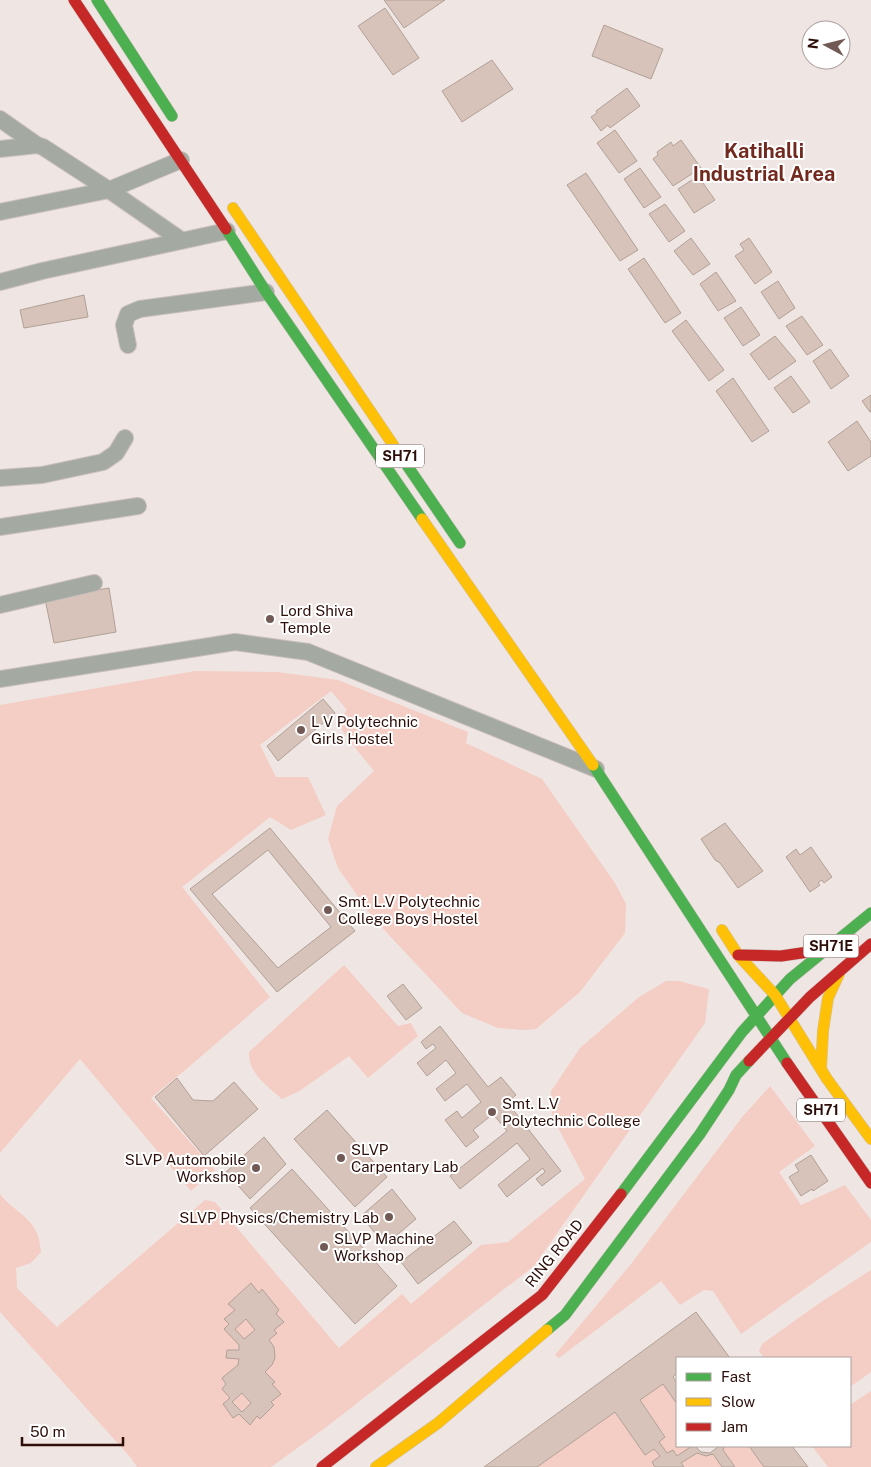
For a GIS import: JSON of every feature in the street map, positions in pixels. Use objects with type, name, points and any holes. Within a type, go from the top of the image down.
[{"type":"main road","name":"SH71","points":[[74,0],[228,231],[266,292],[343,405],[599,767],[770,1037],[870,1179]]},
{"type":"main road","points":[[98,1],[176,122]]},
{"type":"main road","points":[[125,76],[139,66]]},
{"type":"main road","name":"SH71","points":[[229,202],[469,556]]},
{"type":"main road","points":[[343,405],[358,393]]},
{"type":"main road","name":"SH71E","points":[[757,1015],[790,979],[871,913]]},
{"type":"main road","name":"SH71","points":[[718,924],[738,955],[775,995],[821,1069],[871,1139]]},
{"type":"main road","name":"SH71E","points":[[770,1037],[810,997],[871,944]]},
{"type":"main road","points":[[738,955],[766,958],[782,957],[827,949]]},
{"type":"main road","points":[[821,1069],[823,1031],[828,998],[841,970]]},
{"type":"main road","points":[[731,974],[736,998],[734,1008]]},
{"type":"main road","name":"RING ROAD","points":[[322,1467],[497,1335],[542,1295],[631,1181],[742,1032],[757,1015]]},
{"type":"main road","points":[[712,1072],[730,1026]]},
{"type":"main road","points":[[376,1467],[438,1423],[510,1355],[565,1315],[700,1134],[729,1090],[736,1075],[770,1037]]},
{"type":"main road","points":[[774,1070],[783,1071],[804,1085]]},
{"type":"main road","points":[[729,1090],[750,1074]]},
{"type":"street","points":[[0,119],[37,145],[109,190],[181,240]]},
{"type":"street","points":[[0,149],[37,145]]},
{"type":"street","points":[[0,212],[109,190],[181,160]]},
{"type":"street","points":[[0,282],[42,271],[228,231]]},
{"type":"street","points":[[128,345],[124,325],[128,314],[140,309],[266,292]]},
{"type":"street","points":[[0,478],[42,475],[103,462],[116,453],[125,438]]},
{"type":"street","points":[[0,528],[138,506]]},
{"type":"street","points":[[0,604],[94,583]]},
{"type":"street","points":[[0,678],[235,642],[308,652],[550,752],[599,767]]},
{"type":"shaded area","points":[[195,671],[277,672],[338,680],[468,732],[466,743],[542,779],[615,883],[626,904],[625,933],[580,992],[536,1029],[498,1028],[462,1013],[373,918],[338,868],[328,839],[337,806],[374,771],[337,722],[347,710],[331,691],[260,745],[276,777],[308,777],[326,815],[291,830],[270,817],[182,887],[270,997],[151,1098],[215,1170],[191,1191],[80,1059],[0,1153],[0,705]]},
{"type":"shaded area","points":[[344,965],[398,1026],[411,1023],[418,1036],[368,1078],[349,1056],[298,1092],[282,1099],[255,1073],[249,1052]]},
{"type":"shaded area","points":[[666,981],[679,981],[709,989],[705,1023],[534,1266],[325,1428],[271,1467],[137,1467],[0,1312],[0,1194],[31,1224],[40,1242],[41,1252],[31,1263],[16,1268],[17,1288],[57,1327],[205,1200],[215,1202],[339,1348],[402,1294],[411,1304],[481,1245],[508,1242],[585,1179],[552,1116],[551,1091],[580,1048],[639,997]]},
{"type":"shaded area","points":[[770,1086],[815,1146],[779,1172],[801,1205],[845,1185],[871,1220],[871,1242],[741,1334],[713,1291],[704,1290],[680,1305],[661,1281],[559,1358],[555,1355],[631,1264],[743,1116]]},
{"type":"shaded area","points":[[871,1270],[871,1372],[851,1386],[851,1357],[763,1357],[759,1351],[762,1344],[821,1302]]},
{"type":"shaded area","points":[[663,1384],[676,1403],[676,1447],[690,1447],[677,1456],[673,1450],[667,1453],[659,1442],[665,1436],[640,1400]]},
{"type":"shaded area","points":[[871,1391],[871,1467],[828,1467],[813,1447],[851,1447],[851,1404]]},
{"type":"shaded area","points":[[615,1412],[645,1455],[654,1449],[660,1456],[652,1462],[655,1467],[537,1467]]},
{"type":"shaded area","points":[[724,1447],[750,1447],[764,1467],[735,1467],[723,1450]]},
{"type":"shaded area","points":[[697,1453],[706,1456],[713,1454],[722,1467],[684,1467],[681,1463]]},
{"type":"building","points":[[384,0],[445,0],[404,28]]},
{"type":"building","points":[[385,8],[419,58],[393,75],[358,26]]},
{"type":"building","points":[[604,25],[663,49],[651,79],[592,56]]},
{"type":"building","points":[[492,60],[513,89],[462,122],[442,91]]},
{"type":"building","points":[[627,88],[640,106],[610,128],[608,125],[601,131],[591,117],[597,113],[596,111]]},
{"type":"building","points":[[615,130],[637,161],[619,173],[597,143]]},
{"type":"building","points":[[681,140],[701,168],[673,186],[653,159],[658,155],[657,152],[671,142],[673,146]]},
{"type":"building","points":[[640,168],[661,197],[644,208],[624,179]]},
{"type":"building","points":[[586,173],[638,250],[620,261],[567,185]]},
{"type":"building","points":[[698,176],[715,200],[694,213],[678,189]]},
{"type":"building","points":[[665,204],[685,231],[669,242],[649,214]]},
{"type":"building","points":[[691,238],[710,264],[693,275],[674,251]]},
{"type":"building","points":[[749,238],[772,272],[755,284],[735,256],[744,250],[740,244]]},
{"type":"building","points":[[644,258],[681,313],[665,323],[628,269]]},
{"type":"building","points":[[716,272],[736,301],[718,311],[700,284]]},
{"type":"building","points":[[778,281],[795,308],[779,319],[761,292]]},
{"type":"building","points":[[84,295],[88,317],[24,328],[20,310]]},
{"type":"building","points":[[741,307],[760,335],[743,346],[724,318]]},
{"type":"building","points":[[802,316],[823,345],[807,355],[786,326]]},
{"type":"building","points":[[686,320],[724,370],[709,381],[672,331]]},
{"type":"building","points":[[775,336],[796,361],[769,380],[750,354]]},
{"type":"building","points":[[830,349],[849,376],[831,389],[813,361]]},
{"type":"building","points":[[791,376],[810,402],[793,413],[774,388]]},
{"type":"building","points":[[733,378],[769,431],[752,442],[716,391]]},
{"type":"building","points":[[871,395],[871,412],[870,412],[862,401]]},
{"type":"building","points":[[857,421],[871,442],[871,456],[848,471],[828,442]]},
{"type":"building","points":[[109,588],[116,632],[54,643],[45,599]]},
{"type":"building","name":"L V Polytechnic Girls Hostel","points":[[323,699],[335,713],[278,761],[267,746]]},
{"type":"building","points":[[725,823],[763,871],[738,888],[701,839]]},
{"type":"building","name":"Smt. L.V Polytechnic College Boys Hostel","points":[[270,828],[355,931],[277,992],[190,889]],"holes":[[[268,850],[331,927],[278,968],[212,894]]]},
{"type":"building","points":[[811,847],[832,877],[824,883],[822,880],[818,883],[820,885],[810,892],[786,857],[796,849],[800,855]]},
{"type":"building","points":[[403,984],[422,1008],[406,1020],[387,996]]},
{"type":"building","name":"Smt. L.V Polytechnic College","points":[[440,1026],[488,1087],[501,1077],[516,1095],[507,1102],[561,1171],[542,1186],[536,1179],[545,1172],[543,1168],[507,1197],[498,1185],[530,1159],[517,1143],[460,1189],[450,1176],[507,1131],[493,1114],[473,1130],[479,1137],[466,1147],[445,1120],[457,1111],[462,1118],[481,1102],[467,1084],[445,1101],[436,1089],[456,1073],[446,1060],[427,1076],[417,1063],[436,1048],[433,1044],[426,1049],[421,1042]]},
{"type":"building","points":[[177,1078],[193,1100],[213,1101],[234,1082],[258,1109],[204,1156],[155,1097]]},
{"type":"building","name":"SLVP Carpentary Lab","points":[[327,1110],[387,1177],[355,1207],[294,1139]]},
{"type":"building","name":"SLVP Automobile Workshop","points":[[264,1137],[286,1164],[250,1199],[226,1172]]},
{"type":"building","points":[[811,1155],[828,1181],[801,1196],[789,1177],[799,1171],[795,1165]]},
{"type":"building","name":"SLVP Machine Workshop","points":[[292,1169],[397,1286],[355,1324],[250,1208]]},
{"type":"building","name":"SLVP Physics/Chemistry Lab","points":[[392,1189],[416,1219],[385,1245],[361,1216]]},
{"type":"building","points":[[454,1221],[472,1243],[418,1284],[401,1262]]},
{"type":"building","points":[[251,1283],[259,1293],[262,1289],[279,1310],[276,1314],[284,1322],[274,1330],[277,1333],[269,1340],[274,1347],[275,1358],[272,1365],[265,1372],[275,1382],[272,1384],[281,1394],[271,1402],[274,1405],[260,1419],[257,1416],[250,1425],[239,1414],[233,1418],[223,1404],[230,1398],[222,1389],[226,1384],[222,1378],[238,1365],[239,1359],[226,1358],[227,1350],[239,1350],[239,1345],[224,1329],[229,1324],[224,1319],[235,1310],[228,1304]],"holes":[[[246,1319],[255,1330],[244,1339],[235,1329]],[[242,1393],[251,1403],[242,1412],[232,1402]]]},
{"type":"building","points":[[696,1312],[729,1357],[676,1357],[676,1374],[673,1377],[676,1382],[676,1403],[663,1384],[640,1400],[665,1437],[659,1442],[667,1453],[673,1450],[677,1456],[690,1447],[696,1447],[701,1452],[710,1453],[718,1447],[724,1447],[723,1450],[735,1467],[722,1467],[713,1454],[706,1456],[697,1453],[681,1463],[684,1467],[655,1467],[652,1462],[660,1456],[654,1449],[645,1455],[615,1412],[537,1467],[484,1467]]},
{"type":"building","points":[[750,1447],[793,1447],[808,1467],[764,1467]]},
{"type":"traffic: fast","points":[[97,0],[172,116]]},
{"type":"traffic: fast","points":[[226,229],[266,292],[422,519]]},
{"type":"traffic: fast","points":[[402,458],[460,543]]},
{"type":"traffic: fast","points":[[593,765],[787,1063]]},
{"type":"traffic: fast","points":[[621,1194],[742,1032],[790,979],[871,913]]},
{"type":"traffic: fast","points":[[547,1330],[565,1315],[700,1134],[729,1090],[736,1075],[749,1061]]},
{"type":"traffic: slow","points":[[233,208],[402,458]]},
{"type":"traffic: slow","points":[[422,519],[593,765]]},
{"type":"traffic: slow","points":[[722,930],[738,955],[775,995],[827,1079],[871,1139]]},
{"type":"traffic: slow","points":[[821,1069],[823,1031],[828,998],[839,974]]},
{"type":"traffic: slow","points":[[376,1467],[438,1423],[547,1330]]},
{"type":"traffic: jam","points":[[74,0],[226,229]]},
{"type":"traffic: jam","points":[[749,1061],[810,997],[871,944]]},
{"type":"traffic: jam","points":[[738,955],[781,956],[822,950]]},
{"type":"traffic: jam","points":[[787,1063],[871,1183]]},
{"type":"traffic: jam","points":[[322,1467],[542,1295],[621,1194]]},
{"type":"place","name":"Lord Shiva Temple","points":[[270,619]]},
{"type":"place","name":"L V Polytechnic Girls Hostel","points":[[301,730]]},
{"type":"place","name":"Smt. L.V Polytechnic College Boys Hostel","points":[[328,910]]},
{"type":"place","name":"Smt. L.V Polytechnic College","points":[[492,1112]]},
{"type":"place","name":"SLVP Carpentary Lab","points":[[341,1158]]},
{"type":"place","name":"SLVP Automobile Workshop","points":[[256,1168]]},
{"type":"place","name":"SLVP Physics/Chemistry Lab","points":[[389,1217]]},
{"type":"place","name":"SLVP Machine Workshop","points":[[324,1247]]},
{"type":"district","name":"Katihalli Industrial Area","points":[[764,162]]}]
